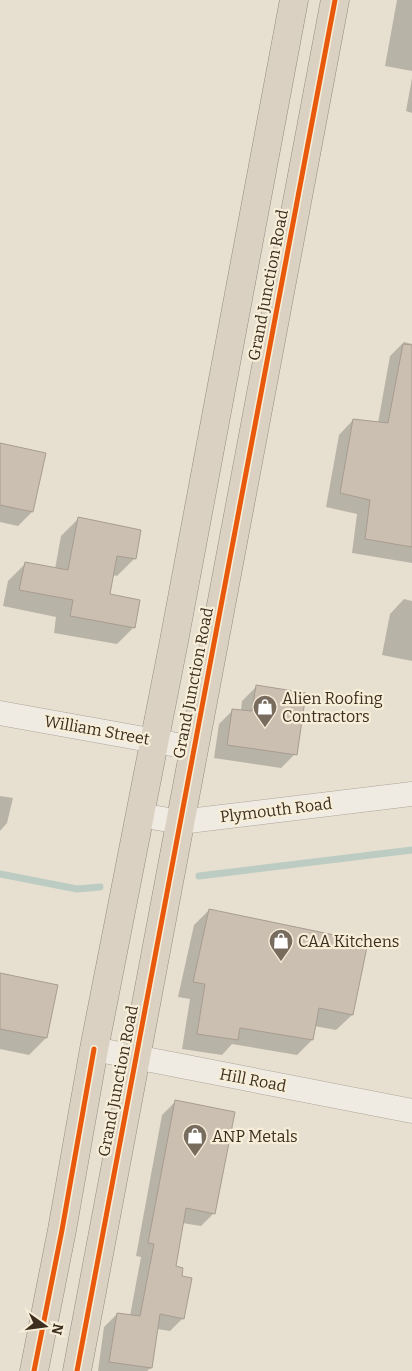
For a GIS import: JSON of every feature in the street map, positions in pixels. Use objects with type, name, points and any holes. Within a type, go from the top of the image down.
[{"type":"highway","name":"Grand Junction Road","points":[[34,1371],[294,0]]},
{"type":"highway","name":"Grand Junction Road","points":[[77,1371],[239,504],[329,1]]},
{"type":"highway","points":[[200,496],[239,504]]},
{"type":"street","name":"William Street","points":[[0,713],[194,748]]},
{"type":"street","name":"Plymouth Road","points":[[140,815],[180,822],[412,794]]},
{"type":"street","name":"Hill Road","points":[[94,1049],[412,1111]]},
{"type":"building","points":[[403,344],[412,345],[412,547],[365,539],[370,500],[340,493],[353,419],[388,423]]},
{"type":"building","points":[[0,443],[46,453],[33,512],[0,505]]},
{"type":"building","points":[[78,517],[141,530],[136,559],[117,556],[110,594],[140,600],[135,628],[70,616],[73,600],[19,590],[25,562],[68,570]]},
{"type":"building","name":"Alien Roofing Contractors","points":[[256,685],[306,693],[297,755],[227,745],[232,709],[252,711]]},
{"type":"building","name":"CAA Kitchens","points":[[209,909],[368,942],[353,1015],[319,1008],[313,1040],[240,1028],[238,1040],[197,1034],[205,984],[193,982]]},
{"type":"building","points":[[0,973],[58,985],[47,1038],[0,1029]]},
{"type":"building","points":[[175,1100],[235,1112],[215,1214],[186,1208],[176,1266],[183,1268],[182,1276],[192,1278],[184,1319],[160,1314],[152,1368],[109,1362],[117,1313],[140,1316],[154,1244],[148,1243]]},
{"type":"waterway","points":[[199,876],[412,850]]},
{"type":"waterway","points":[[0,874],[77,889],[100,887]]},
{"type":"cycle path","points":[[77,1371],[335,0]]},
{"type":"cycle path","points":[[34,1371],[62,1230],[94,1049]]},
{"type":"place","name":"Alien Roofing Contractors","points":[[265,728]]},
{"type":"place","name":"CAA Kitchens","points":[[281,962]]},
{"type":"place","name":"ANP Metals","points":[[195,1157]]}]
